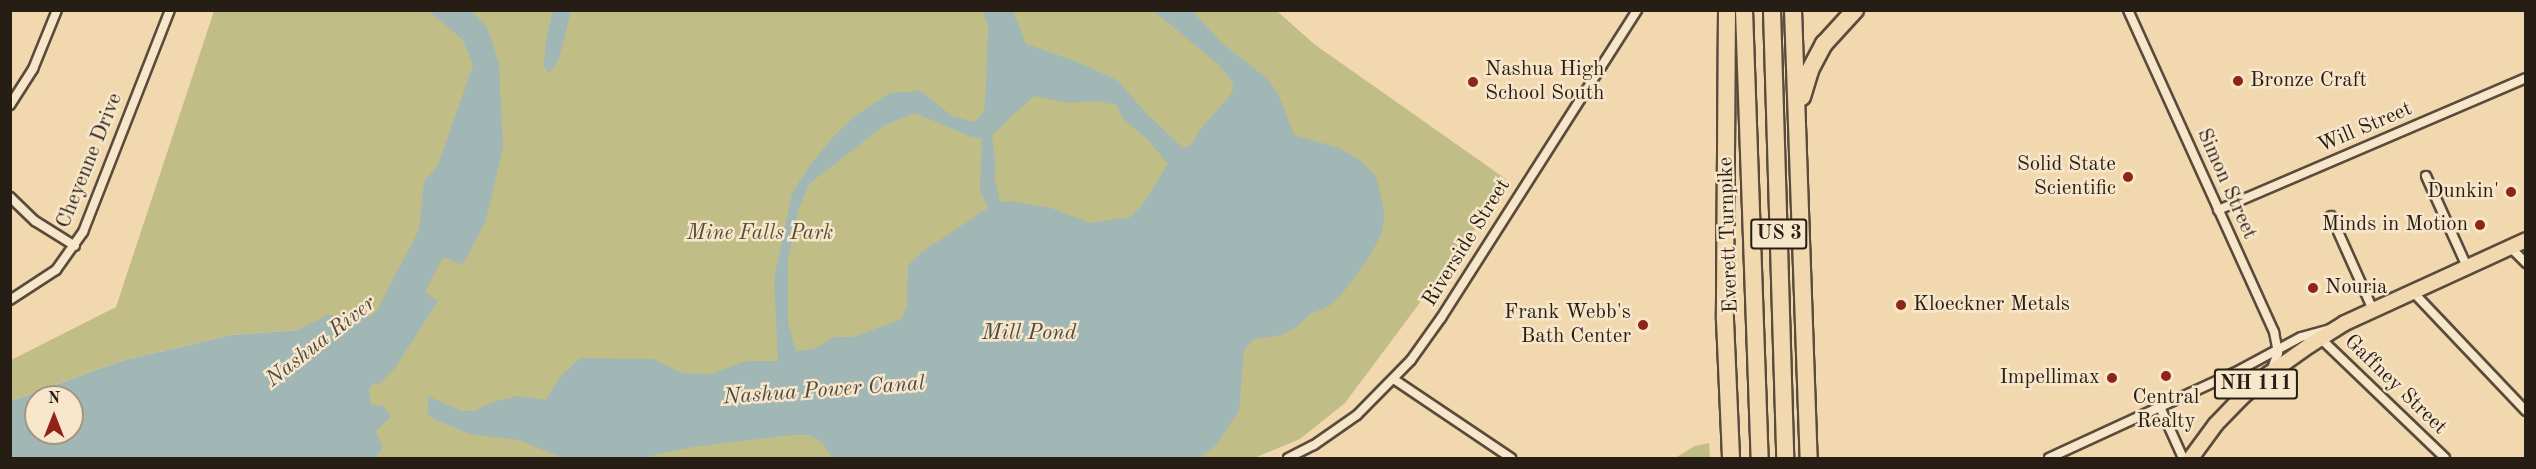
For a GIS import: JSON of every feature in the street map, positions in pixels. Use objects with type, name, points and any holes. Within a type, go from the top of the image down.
[{"type":"highway","points":[[1727,10],[1725,309],[1731,459]]},
{"type":"highway","name":"Everett Turnpike","points":[[1744,10],[1760,459]]},
{"type":"highway","name":"US 3","points":[[1772,10],[1785,459]]},
{"type":"highway","points":[[1793,10],[1809,459]]},
{"type":"highway","points":[[1798,118],[1803,90],[1819,51],[1839,25],[1855,10]]},
{"type":"highway","points":[[1806,367],[1816,459]]},
{"type":"main road","name":"NH 111","points":[[2191,459],[2221,418],[2269,374],[2320,338],[2373,310],[2526,240]]},
{"type":"street","points":[[10,105],[26,84],[57,10]]},
{"type":"street","name":"Cheyenne Drive","points":[[10,300],[56,270],[75,246],[90,218],[170,10]]},
{"type":"street","name":"Riverside Street","points":[[1288,459],[1314,445],[1357,415],[1395,380],[1441,318],[1637,10]]},
{"type":"street","name":"Simon Street","points":[[2128,10],[2274,332],[2278,349]]},
{"type":"street","name":"Will Street","points":[[2218,210],[2526,78]]},
{"type":"street","points":[[2426,176],[2467,267]]},
{"type":"street","points":[[10,197],[35,221],[75,246]]},
{"type":"street","points":[[2331,216],[2373,310]]},
{"type":"street","points":[[2510,247],[2526,263]]},
{"type":"street","points":[[2413,292],[2526,411]]},
{"type":"street","points":[[2049,459],[2308,334],[2342,326]]},
{"type":"street","name":"Gaffney Street","points":[[2320,338],[2445,459]]},
{"type":"street","points":[[2269,374],[2275,365],[2278,349]]},
{"type":"street","points":[[1395,380],[1511,459]]},
{"type":"street","points":[[2160,407],[2183,459]]},
{"type":"green space","name":"Mine Falls Park","points":[[214,11],[1277,11],[1314,44],[1510,182],[1345,403],[1300,439],[1254,458],[375,458],[383,448],[298,330],[231,335],[121,361],[55,385],[24,385],[24,396],[11,401],[11,360],[116,307]]},
{"type":"green space","points":[[1709,443],[1710,458],[1675,458],[1695,446]]},
{"type":"water","name":"Nashua River","points":[[429,11],[471,11],[487,27],[499,63],[503,148],[485,223],[462,265],[443,257],[425,292],[438,301],[395,368],[378,385],[375,382],[369,389],[371,405],[382,405],[391,416],[376,431],[383,448],[375,458],[11,458],[11,401],[24,396],[24,445],[84,445],[84,385],[55,385],[121,361],[231,335],[298,330],[328,315],[370,317],[376,312],[419,230],[424,182],[438,165],[473,65],[463,40]]},
{"type":"water","points":[[553,11],[571,11],[559,59],[549,73],[544,66],[546,40]]},
{"type":"water","name":"Mill Pond","points":[[983,11],[1013,11],[1026,44],[1075,61],[1117,80],[1149,116],[1183,148],[1191,145],[1199,131],[1231,94],[1234,84],[1219,65],[1154,11],[1192,11],[1223,44],[1269,80],[1279,96],[1294,135],[1339,148],[1360,160],[1376,176],[1385,215],[1381,235],[1368,259],[1342,294],[1328,307],[1310,314],[1298,326],[1282,335],[1254,339],[1244,350],[1239,411],[1216,445],[1199,458],[833,458],[822,442],[809,435],[791,435],[693,447],[641,458],[564,458],[518,440],[470,434],[434,419],[428,413],[428,396],[461,411],[474,411],[493,402],[518,396],[546,400],[560,377],[580,358],[654,359],[681,373],[711,374],[746,361],[778,361],[774,279],[792,193],[808,168],[833,137],[855,116],[890,93],[921,91],[952,116],[975,122],[984,112],[988,27]],"holes":[[[1034,96],[1070,103],[1095,101],[1117,105],[1123,119],[1147,139],[1168,164],[1142,205],[1131,217],[1090,223],[1051,208],[1011,201],[1000,202],[994,177],[996,169],[992,135]],[[915,113],[969,136],[982,139],[980,190],[988,208],[922,252],[908,265],[907,306],[902,319],[853,337],[834,337],[814,349],[796,351],[788,323],[788,260],[799,208],[810,183],[885,125]]]},
{"type":"place","name":"Bronze Craft","points":[[2238,81]]},
{"type":"place","name":"Nashua High School South","points":[[1473,82]]},
{"type":"place","name":"Solid State Scientific","points":[[2128,177]]},
{"type":"place","name":"Dunkin'","points":[[2511,192]]},
{"type":"place","name":"Minds in Motion","points":[[2480,225]]},
{"type":"place","name":"Nouria","points":[[2313,288]]},
{"type":"place","name":"Kloeckner Metals","points":[[1901,305]]},
{"type":"place","name":"Frank Webb's Bath Center","points":[[1643,325]]},
{"type":"place","name":"Central Realty","points":[[2166,376]]},
{"type":"place","name":"Impellimax","points":[[2112,378]]},
{"type":"water label","name":"Nashua Power Canal","points":[[824,391]]}]
